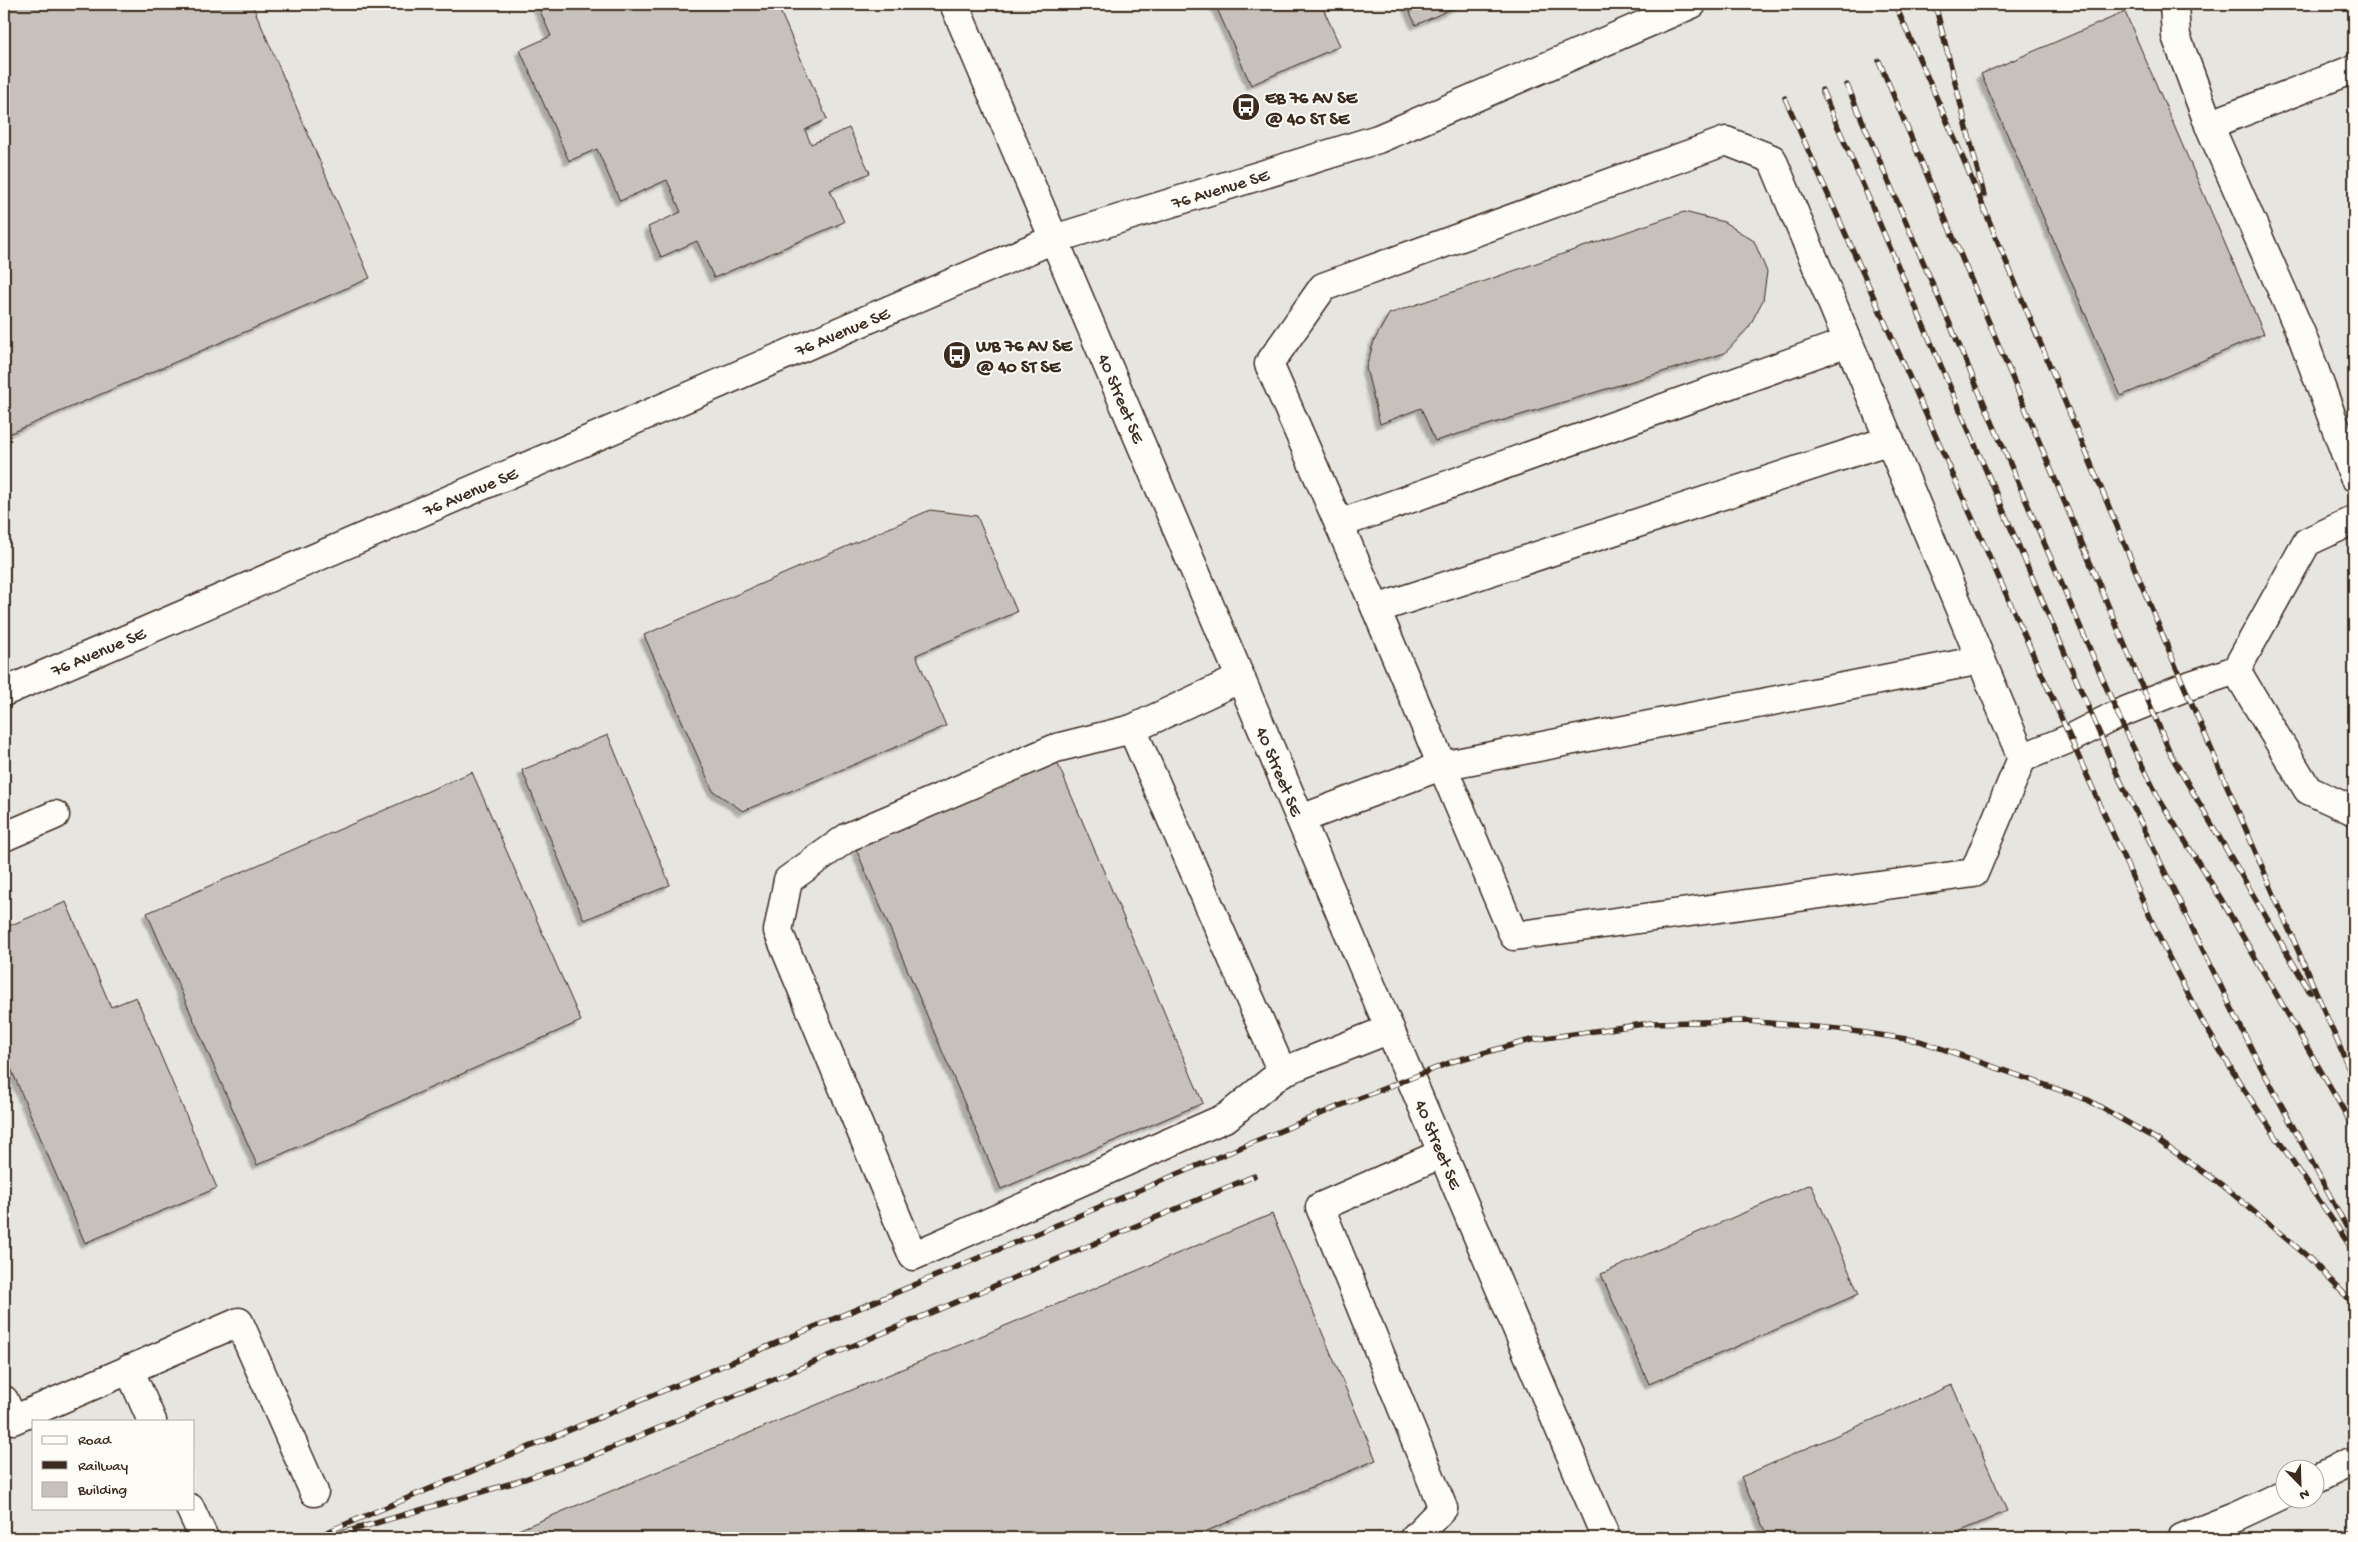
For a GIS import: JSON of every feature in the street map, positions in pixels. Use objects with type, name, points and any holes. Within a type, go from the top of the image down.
[{"type":"street","name":"40 Street SE","points":[[954,4],[1606,1538]]},
{"type":"street","name":"76 Avenue SE","points":[[4,692],[1054,239],[1378,139],[1692,4]]},
{"type":"street","points":[[2174,4],[2176,36],[2209,126],[2302,336],[2354,477]]},
{"type":"street","points":[[2209,126],[2354,69]]},
{"type":"street","points":[[1726,141],[1772,159],[1848,342],[2022,758],[1974,873],[1514,936],[1376,609],[1269,364],[1323,287],[1726,141]]},
{"type":"street","points":[[1339,524],[1848,342]]},
{"type":"street","points":[[1376,609],[1890,440]]},
{"type":"street","points":[[2022,758],[2071,738],[2118,714],[2184,687],[2236,670],[2307,542],[2354,520]]},
{"type":"street","points":[[1301,819],[1441,766],[1982,660]]},
{"type":"street","points":[[2236,670],[2308,790],[2354,811]]},
{"type":"street","points":[[1241,678],[1132,729],[1056,748],[848,837],[788,880],[778,931],[913,1256],[1227,1117],[1282,1072],[1390,1029]]},
{"type":"street","points":[[1132,729],[1282,1072]]},
{"type":"street","points":[[4,837],[55,815]]},
{"type":"street","points":[[1414,1538],[1443,1508],[1320,1207],[1443,1153]]},
{"type":"street","points":[[4,1400],[13,1420],[239,1322],[314,1492]]},
{"type":"street","points":[[129,1369],[152,1420]]},
{"type":"street","points":[[2326,1474],[2347,1464],[2354,1466]]},
{"type":"street","points":[[2182,1538],[2276,1498]]},
{"type":"street","points":[[191,1510],[204,1538]]},
{"type":"shaded area","points":[[4,4],[2354,4],[2354,1538],[4,1538]]},
{"type":"building","points":[[4,4],[252,4],[370,278],[4,436]]},
{"type":"building","points":[[537,4],[777,4],[827,119],[805,130],[811,144],[849,128],[870,173],[830,190],[844,222],[714,278],[697,241],[661,257],[648,227],[681,212],[667,180],[620,201],[597,149],[569,161],[520,50],[551,36]]},
{"type":"building","points":[[1215,4],[1321,4],[1340,46],[1251,85]]},
{"type":"building","points":[[1406,4],[1462,4],[1416,25]]},
{"type":"building","points":[[2125,12],[2264,334],[2121,396],[1981,74]]},
{"type":"building","points":[[1684,212],[1724,222],[1754,241],[1767,272],[1763,300],[1749,327],[1725,353],[1435,441],[1421,408],[1380,424],[1366,368],[1374,341],[1389,314]]},
{"type":"building","points":[[930,510],[977,516],[1017,612],[916,655],[946,726],[743,811],[713,791],[644,635]]},
{"type":"building","points":[[608,735],[670,885],[584,920],[522,770]]},
{"type":"building","points":[[1057,762],[1203,1103],[1001,1189],[856,849]]},
{"type":"building","points":[[472,772],[581,1021],[257,1165],[147,913]]},
{"type":"building","points":[[66,902],[111,1007],[136,997],[217,1188],[85,1243],[4,1052],[4,928]]},
{"type":"building","points":[[1811,1184],[1859,1294],[1649,1384],[1601,1274]]},
{"type":"building","points":[[1272,1214],[1376,1460],[1190,1538],[499,1538]]},
{"type":"building","points":[[1952,1385],[2007,1511],[1945,1538],[1768,1538],[1741,1477]]},
{"type":"building","points":[[2354,1528],[2354,1538],[2330,1538]]},
{"type":"railway","points":[[1895,4],[1957,144],[2181,679],[2354,1080]]},
{"type":"railway","points":[[1935,4],[1984,195]]},
{"type":"railway","points":[[1879,61],[2171,755],[2310,992]]},
{"type":"railway","points":[[1847,85],[2126,733],[2159,799],[2221,899],[2354,1128]]},
{"type":"railway","points":[[1822,90],[2117,774],[2252,1050],[2354,1241]]},
{"type":"railway","points":[[1785,98],[2163,946],[2201,1019],[2241,1085],[2354,1252]]},
{"type":"railway","points":[[313,1538],[1337,1107],[1454,1061],[1531,1040],[1651,1023],[1747,1021],[1839,1029],[1920,1041],[2088,1100],[2156,1139],[2222,1185],[2307,1256],[2354,1304]]},
{"type":"railway","points":[[342,1533],[516,1482],[595,1455],[1254,1176]]},
{"type":"place","name":"EB 76 AV SE @ 40 ST SE","points":[[1246,107]]},
{"type":"place","name":"WB 76 AV SE @ 40 ST SE","points":[[957,355]]}]
